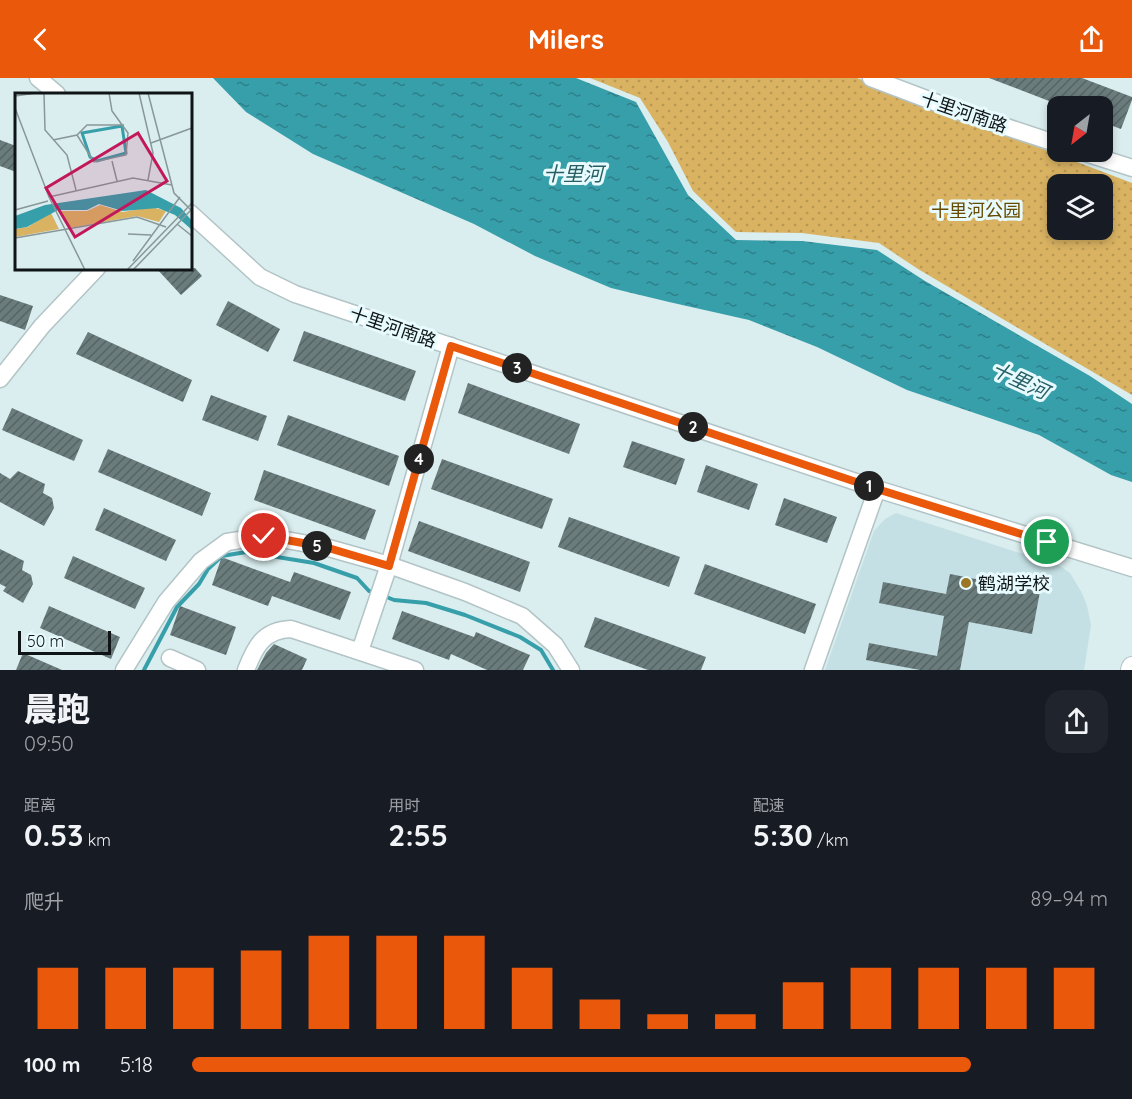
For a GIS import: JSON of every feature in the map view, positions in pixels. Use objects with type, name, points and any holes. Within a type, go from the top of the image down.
[{"type":"street","points":[[38,78],[56,93]]},
{"type":"street","name":"十里河南路","points":[[871,78],[957,111],[1047,140]]},
{"type":"street","points":[[1113,162],[1132,168]]},
{"type":"street","name":"十里河南路","points":[[192,215],[260,277],[296,294],[877,489],[1132,568]]},
{"type":"street","points":[[0,379],[42,326],[95,270]]},
{"type":"street","points":[[360,651],[389,566],[451,346]]},
{"type":"street","points":[[813,670],[877,489]]},
{"type":"street","points":[[124,670],[166,602],[201,561],[228,542],[264,536],[325,547],[389,566],[465,592],[522,616],[555,645],[572,670]]},
{"type":"street","points":[[246,670],[259,643],[279,630],[291,629],[415,670]]},
{"type":"street","points":[[170,658],[197,670]]},
{"type":"shaded area","name":"鹤湖学校","points":[[896,513],[1060,566],[1070,573],[1082,593],[1091,625],[1084,670],[825,670],[874,531],[885,519]]},
{"type":"green space","name":"十里河公园","points":[[590,78],[857,78],[1047,151],[1047,162],[1077,162],[1108,174],[1047,174],[1047,240],[1113,240],[1113,176],[1132,183],[1132,395],[918,269],[879,243],[802,233],[736,232],[693,191],[668,142],[640,98]]},
{"type":"water","name":"十里河","points":[[213,78],[576,78],[636,102],[688,195],[736,240],[802,241],[877,250],[925,281],[1090,376],[1132,404],[1132,482],[1111,475],[1039,435],[907,390],[817,347],[749,320],[611,288],[535,256],[474,224],[313,154],[246,112]]},
{"type":"building","points":[[989,78],[1082,78],[1132,97],[1121,129],[1113,126],[1113,96],[1047,96],[1047,100]]},
{"type":"building","points":[[0,140],[15,146],[15,172],[0,166]]},
{"type":"building","points":[[195,268],[202,276],[181,295],[158,270],[192,270]]},
{"type":"building","points":[[0,295],[33,306],[25,330],[0,321]]},
{"type":"building","points":[[228,301],[280,329],[268,352],[216,325]]},
{"type":"building","points":[[304,331],[416,371],[405,401],[293,361]]},
{"type":"building","points":[[88,332],[192,380],[183,402],[76,354]]},
{"type":"building","points":[[468,383],[580,424],[569,454],[458,413]]},
{"type":"building","points":[[211,395],[267,416],[258,441],[202,420]]},
{"type":"building","points":[[12,408],[83,440],[74,461],[2,430]]},
{"type":"building","points":[[288,415],[399,456],[389,486],[277,445]]},
{"type":"building","points":[[632,441],[685,459],[676,485],[623,467]]},
{"type":"building","points":[[108,449],[211,493],[202,516],[98,472]]},
{"type":"building","points":[[442,459],[553,499],[542,529],[431,489]]},
{"type":"building","points":[[706,465],[758,484],[749,510],[697,492]]},
{"type":"building","points":[[264,470],[376,510],[365,540],[254,500]]},
{"type":"building","points":[[18,471],[45,484],[43,493],[52,498],[54,508],[44,526],[0,502],[0,473],[10,479]]},
{"type":"building","points":[[784,498],[837,517],[827,543],[775,525]]},
{"type":"building","points":[[104,508],[176,540],[166,561],[95,530]]},
{"type":"building","points":[[569,517],[680,557],[669,587],[558,547]]},
{"type":"building","points":[[419,521],[530,562],[520,592],[408,551]]},
{"type":"building","points":[[0,549],[24,561],[22,570],[31,575],[33,584],[23,603],[3,591],[6,587],[0,584]]},
{"type":"building","points":[[73,556],[145,588],[135,609],[64,578]]},
{"type":"building","points":[[224,558],[290,582],[294,572],[351,592],[340,620],[272,596],[268,606],[212,585],[221,559]]},
{"type":"building","points":[[705,564],[816,604],[805,634],[694,594]]},
{"type":"building","points":[[998,572],[1042,581],[1032,634],[969,622],[960,670],[920,670],[866,660],[869,643],[937,656],[944,616],[879,603],[883,582],[946,594],[950,574],[996,583]]},
{"type":"building","points":[[49,606],[120,637],[111,659],[40,628]]},
{"type":"building","points":[[180,606],[236,627],[226,655],[170,635]]},
{"type":"building","points":[[402,611],[474,637],[476,632],[530,655],[523,670],[487,670],[451,654],[449,660],[392,639]]},
{"type":"building","points":[[595,617],[706,657],[701,670],[648,670],[584,647]]},
{"type":"building","points":[[274,644],[307,659],[302,670],[257,670]]},
{"type":"building","points":[[23,653],[62,670],[16,670]]},
{"type":"waterway","points":[[144,670],[177,607],[199,584],[208,569],[222,556],[246,552],[314,563],[357,578],[369,591],[374,592]]},
{"type":"waterway","points":[[384,596],[394,600],[426,603],[465,615],[520,637],[541,650],[553,670]]},
{"type":"place","name":"鹤湖学校","points":[[966,583]]},
{"type":"route","points":[[264,536],[325,547],[389,566],[451,346],[877,489],[1047,542]]}]
